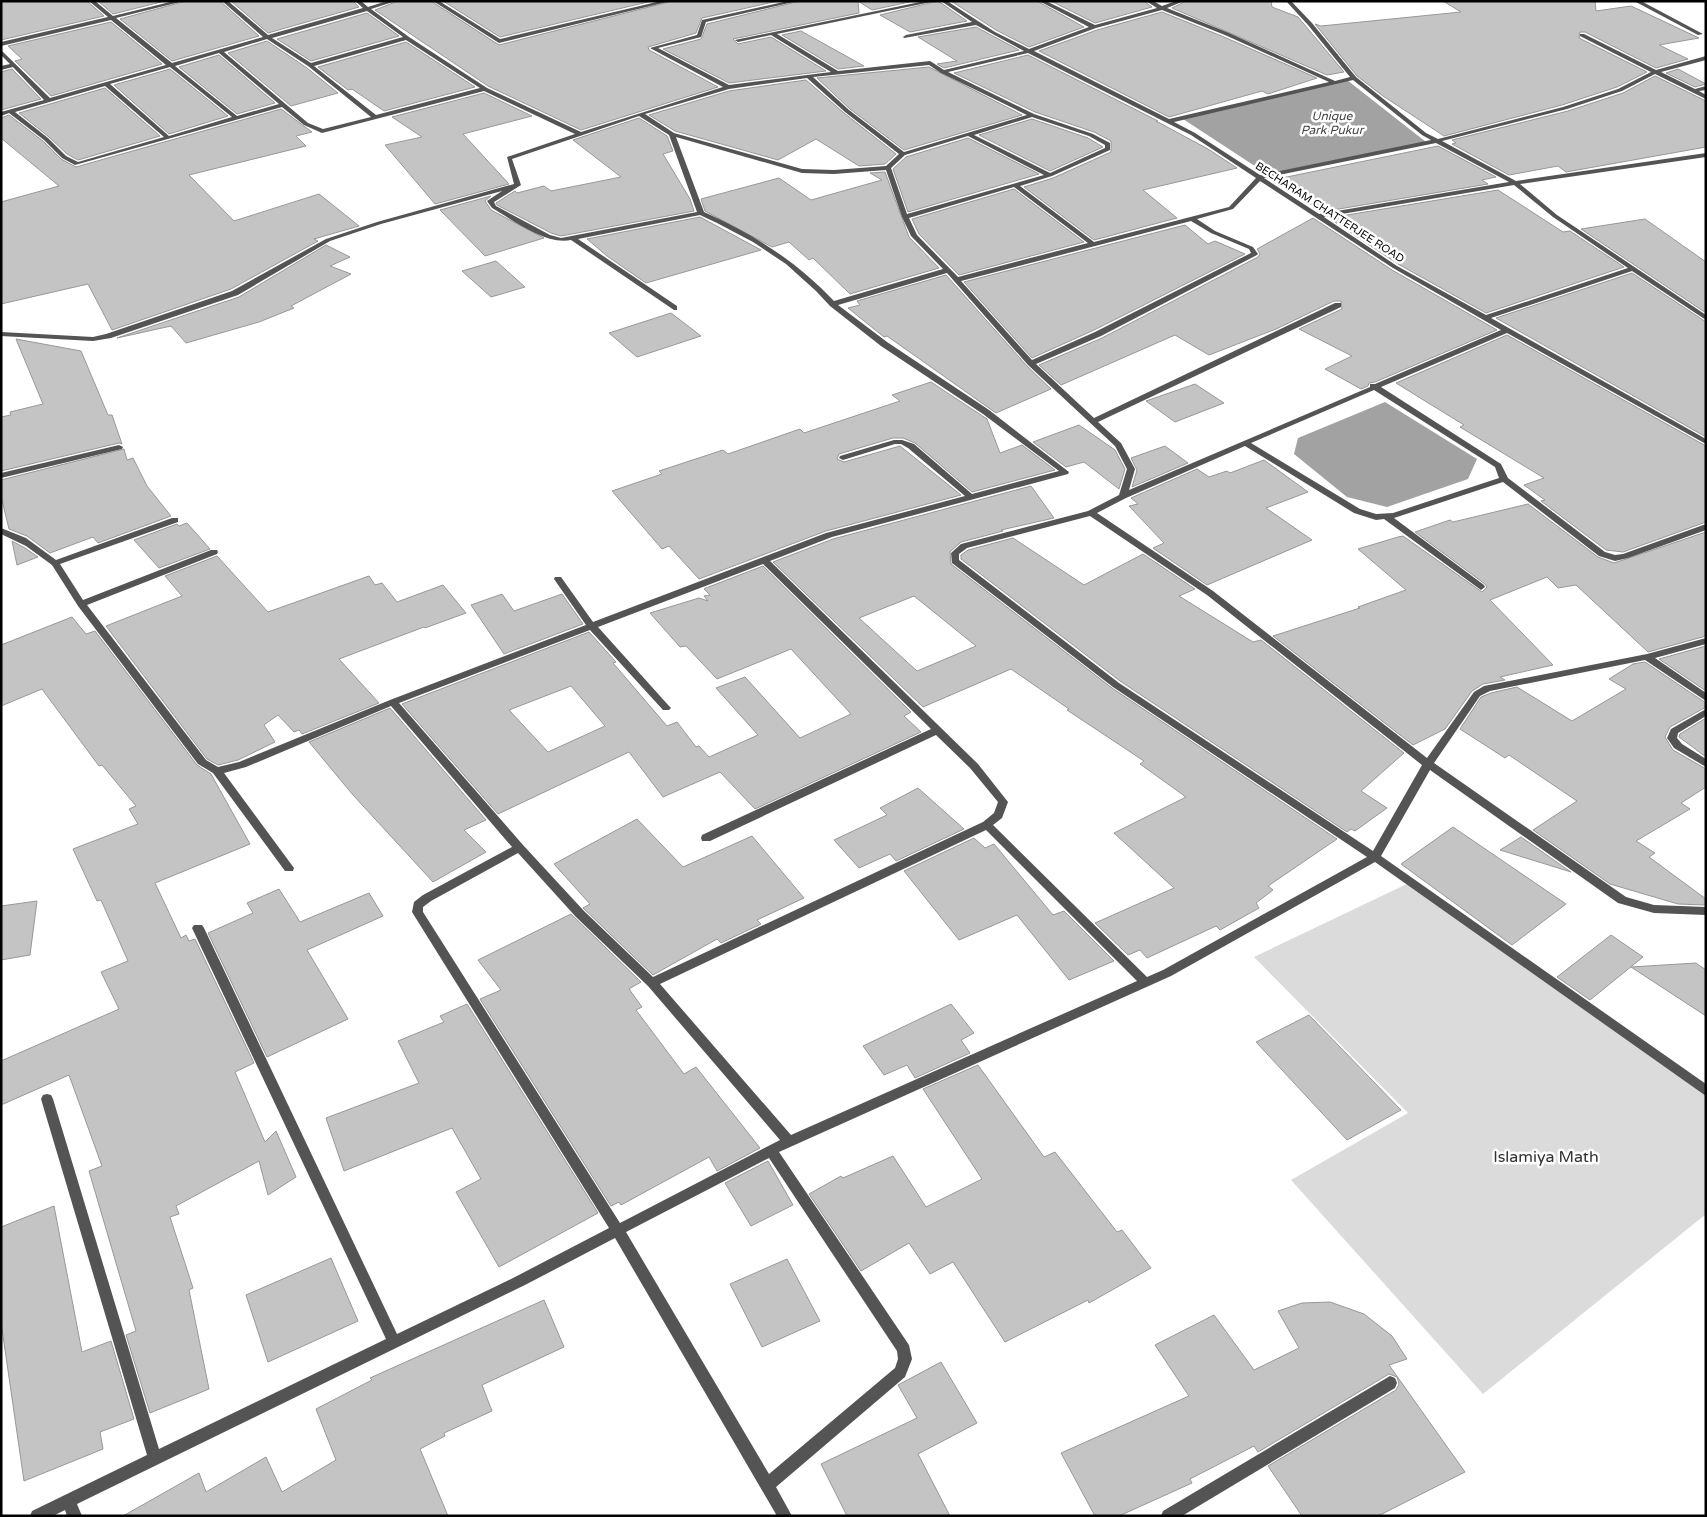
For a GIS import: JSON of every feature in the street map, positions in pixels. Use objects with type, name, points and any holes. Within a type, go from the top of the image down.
[{"type":"street","points":[[91,1],[236,118]]},
{"type":"street","points":[[1,44],[182,1]]},
{"type":"street","points":[[224,1],[267,37],[310,65],[375,117]]},
{"type":"street","points":[[357,1],[407,38],[485,89],[580,134]]},
{"type":"street","points":[[1,114],[394,1]]},
{"type":"street","points":[[435,1],[499,41],[669,1]]},
{"type":"street","points":[[647,1],[653,5]]},
{"type":"street","points":[[728,87],[653,48],[699,36],[704,21],[796,1]]},
{"type":"street","points":[[738,40],[934,1]]},
{"type":"street","points":[[1041,1],[1094,27]]},
{"type":"street","points":[[1148,1],[1333,82]]},
{"type":"street","points":[[943,72],[1028,51],[1094,27],[1182,1]]},
{"type":"street","points":[[1288,1],[1310,24],[1354,78],[1424,134],[1515,183],[1554,216],[1706,318]]},
{"type":"street","points":[[1636,1],[1700,34]]},
{"type":"street","name":"BECHARAM CHATTERJEE ROAD","points":[[946,2],[977,23],[1028,51],[1170,121],[1261,177],[1395,267],[1706,442]]},
{"type":"street","points":[[906,37],[977,23]]},
{"type":"street","points":[[772,33],[837,73]]},
{"type":"street","points":[[1582,35],[1706,97]]},
{"type":"street","points":[[310,65],[407,38]]},
{"type":"street","points":[[220,51],[306,124],[322,131],[485,89]]},
{"type":"street","points":[[1,52],[48,100]]},
{"type":"street","points":[[956,280],[1231,208],[1261,177],[1437,141],[1565,108],[1620,90],[1654,72],[1706,58]]},
{"type":"street","points":[[518,185],[509,158],[728,87],[930,63],[943,72],[1032,115],[1091,135],[1108,144],[1108,149],[1050,175],[904,217]]},
{"type":"street","points":[[1,68],[14,65]]},
{"type":"street","points":[[808,76],[847,111],[903,154]]},
{"type":"street","points":[[1170,121],[1354,78]]},
{"type":"street","points":[[106,84],[168,138]]},
{"type":"street","points":[[1694,91],[1706,88]]},
{"type":"street","points":[[10,111],[46,139],[64,157],[76,164],[284,104]]},
{"type":"street","points":[[640,114],[672,134],[802,171],[834,172],[888,168],[903,154],[1032,115]]},
{"type":"street","points":[[672,134],[701,213]]},
{"type":"street","points":[[970,135],[1050,175]]},
{"type":"street","points":[[1318,216],[1515,183],[1706,155]]},
{"type":"street","points":[[888,168],[904,217],[914,236],[948,270],[1031,363],[1118,445],[1131,469],[1123,496]]},
{"type":"street","points":[[217,771],[242,765],[393,702],[829,535],[1065,472],[986,412],[884,344],[833,304],[810,279],[764,244],[701,213],[560,240],[548,237],[494,207],[490,201],[518,185]]},
{"type":"street","points":[[1,334],[93,340],[108,336],[235,294],[328,240],[379,223],[518,185]]},
{"type":"street","points":[[1015,185],[1093,244]]},
{"type":"street","points":[[1031,363],[1098,334],[1255,254],[1251,248],[1213,232],[1193,219]]},
{"type":"street","points":[[574,238],[674,308]]},
{"type":"street","points":[[1485,318],[1632,269]]},
{"type":"street","points":[[833,304],[948,270]]},
{"type":"street","points":[[1092,422],[1338,305]]},
{"type":"street","points":[[1506,330],[1123,496],[1091,513],[964,546],[955,553],[955,561],[1116,685],[1374,857],[1706,1091]]},
{"type":"street","points":[[1374,386],[1498,466],[1504,479],[1602,554],[1615,558],[1706,527]]},
{"type":"street","points":[[844,458],[894,442],[902,442],[911,446],[972,498]]},
{"type":"street","points":[[1245,443],[1357,511],[1376,517],[1386,516],[1504,479]]},
{"type":"street","points":[[1,476],[119,447]]},
{"type":"street","points":[[1091,513],[1210,593],[1428,764],[1622,900],[1654,909],[1706,911]]},
{"type":"street","points":[[1386,516],[1481,588]]},
{"type":"street","points":[[55,563],[174,520]]},
{"type":"street","points":[[1,531],[12,534],[34,546],[55,563],[81,604],[202,762],[217,771],[289,868]]},
{"type":"street","points":[[81,604],[214,552]]},
{"type":"street","points":[[652,983],[987,825],[998,815],[1004,802],[974,766],[936,731],[764,560]]},
{"type":"street","points":[[558,579],[591,625],[666,708]]},
{"type":"street","points":[[36,1516],[618,1231],[789,1141],[1166,973],[1374,857],[1428,764],[1477,694],[1487,688],[1647,657],[1706,641]]},
{"type":"street","points":[[1647,657],[1706,698]]},
{"type":"street","points":[[393,702],[519,848],[580,914],[652,983],[789,1141]]},
{"type":"street","points":[[1706,712],[1674,731],[1672,738],[1678,746],[1706,764]]},
{"type":"street","points":[[706,838],[936,731]]},
{"type":"street","points":[[987,825],[1145,982]]},
{"type":"street","points":[[519,848],[427,898],[418,905],[417,912],[618,1231],[786,1516]]},
{"type":"street","points":[[198,928],[394,1342]]},
{"type":"street","points":[[47,1099],[156,1458]]},
{"type":"street","points":[[767,1484],[900,1372],[905,1359],[904,1349],[771,1150]]},
{"type":"street","points":[[1168,1516],[1390,1383]]},
{"type":"street","points":[[68,1500],[75,1516]]},
{"type":"green space","name":"Islamiya Math","points":[[1411,882],[1706,1091],[1706,1214],[1483,1394],[1291,1180],[1408,1113],[1254,957]]},
{"type":"water","name":"Unique Park Pukur","points":[[1347,80],[1426,142],[1267,174],[1183,119]]},
{"type":"water","points":[[1385,402],[1477,459],[1468,479],[1387,507],[1347,497],[1294,454],[1298,438]]},
{"type":"building","points":[[1,1],[87,1],[104,16],[1,40]]},
{"type":"building","points":[[98,1],[165,1],[113,14]]},
{"type":"building","points":[[186,1],[220,1],[259,36],[172,61],[120,19]]},
{"type":"building","points":[[231,1],[353,1],[359,7],[268,33]]},
{"type":"building","points":[[398,1],[431,1],[499,45],[673,1],[778,1],[702,18],[696,33],[648,47],[649,50],[718,87],[581,130],[488,86],[375,10]]},
{"type":"building","points":[[443,1],[652,1],[500,37]]},
{"type":"building","points":[[800,1],[858,1],[859,13],[733,39],[738,44],[771,37],[826,71],[729,83],[663,49],[701,39],[707,24]]},
{"type":"building","points":[[858,1],[914,1],[872,10]]},
{"type":"building","points":[[938,1],[967,21],[910,32],[880,15]]},
{"type":"building","points":[[951,1],[1037,1],[1084,27],[1029,47],[996,30]]},
{"type":"building","points":[[1051,1],[1144,1],[1152,7],[1095,23]]},
{"type":"building","points":[[1186,1],[1271,1],[1272,7],[1298,17],[1344,72],[1327,75],[1172,8]]},
{"type":"building","points":[[1443,1],[1595,1],[1596,11],[1631,6],[1699,38],[1659,45],[1688,59],[1656,68],[1585,32],[1580,32],[1579,38],[1647,72],[1617,87],[1562,105],[1444,136],[1383,96],[1357,76],[1315,24],[1321,26],[1461,12]]},
{"type":"building","points":[[1162,12],[1317,78],[1268,94],[1262,91],[1169,117],[1039,51],[1097,30]]},
{"type":"building","points":[[367,13],[399,36],[311,61],[277,39]]},
{"type":"building","points":[[111,22],[162,64],[51,96],[15,61],[22,59],[8,46]]},
{"type":"building","points":[[976,27],[1019,50],[944,68],[937,64],[957,61],[918,37]]},
{"type":"building","points":[[801,31],[864,66],[838,69],[782,35]]},
{"type":"building","points":[[267,41],[307,68],[338,93],[291,106],[228,53]]},
{"type":"building","points":[[406,42],[475,87],[384,111],[352,89],[348,90],[318,67]]},
{"type":"building","points":[[219,55],[275,103],[237,114],[179,67]]},
{"type":"building","points":[[1028,55],[1158,121],[1156,121],[1208,149],[1237,168],[1143,190],[1177,218],[1094,240],[1024,187],[1053,178],[1111,152],[1111,141],[1094,132],[1035,112],[954,73]]},
{"type":"building","points":[[929,67],[1022,115],[904,150],[850,109],[817,78]]},
{"type":"building","points":[[12,69],[41,99],[1,110],[1,72]]},
{"type":"building","points":[[170,69],[228,116],[169,134],[114,85]]},
{"type":"building","points":[[1678,69],[1706,84],[1695,87],[1666,73]]},
{"type":"building","points":[[1655,76],[1706,101],[1706,147],[1566,172],[1558,166],[1509,175],[1452,144],[1456,143],[1452,140],[1568,111],[1623,93]]},
{"type":"building","points":[[806,80],[896,154],[885,164],[859,166],[816,139],[778,160],[675,131],[649,115],[729,91]]},
{"type":"building","points":[[105,88],[160,136],[78,160],[67,154],[19,113]]},
{"type":"building","points":[[484,93],[532,116],[463,134],[509,184],[435,204],[385,145],[422,137],[392,117]]},
{"type":"building","points":[[281,109],[312,132],[296,136],[306,146],[189,175],[234,221],[319,194],[359,226],[314,239],[318,241],[231,289],[112,330],[88,284],[1,304],[1,202],[59,186],[1,138],[1,118],[9,115],[43,141],[61,159],[76,167]]},
{"type":"building","points":[[639,118],[667,136],[673,151],[663,154],[690,199],[694,211],[561,236],[551,233],[497,205],[496,203],[515,191],[517,193],[544,186],[551,191],[621,177],[573,140]]},
{"type":"building","points":[[1032,119],[1088,138],[1103,147],[1050,171],[979,135]]},
{"type":"building","points":[[968,138],[1039,174],[908,212],[893,169],[906,157]]},
{"type":"building","points":[[1438,146],[1496,177],[1482,180],[1488,184],[1321,212],[1277,179]]},
{"type":"building","points":[[885,172],[909,237],[939,268],[850,294],[813,258],[809,260],[789,242],[772,247],[705,211],[701,199],[779,178],[811,200],[882,180],[870,173]]},
{"type":"building","points":[[1014,189],[1084,242],[959,275],[919,234],[912,219]]},
{"type":"building","points":[[1498,190],[1563,232],[1570,231],[1624,267],[1486,313],[1398,264],[1329,218]]},
{"type":"building","points":[[491,196],[485,201],[491,210],[544,238],[485,256],[440,210]]},
{"type":"building","points":[[700,217],[761,250],[646,283],[607,256],[587,239]]},
{"type":"building","points":[[1313,218],[1392,270],[1497,330],[1369,383],[1368,386],[1361,389],[1325,369],[1352,356],[1299,329],[1342,309],[1341,301],[1334,301],[1276,329],[1209,355],[1175,335],[1061,385],[1039,365],[1102,338],[1258,257],[1260,254],[1257,249]]},
{"type":"building","points":[[1645,219],[1706,262],[1706,313],[1581,229]]},
{"type":"building","points":[[1185,225],[1208,244],[1215,241],[1245,254],[1094,330],[1032,358],[964,282]]},
{"type":"building","points":[[326,245],[350,257],[330,266],[351,274],[291,306],[294,308],[259,322],[186,343],[171,326],[117,338],[239,297]]},
{"type":"building","points":[[496,261],[525,287],[491,297],[462,271]]},
{"type":"building","points":[[1632,273],[1706,322],[1706,437],[1496,318]]},
{"type":"building","points":[[946,275],[1027,366],[1051,389],[996,413],[887,336],[884,337],[848,308],[860,305],[857,301]]},
{"type":"building","points":[[671,313],[701,336],[637,357],[609,333]]},
{"type":"building","points":[[1507,335],[1706,446],[1706,522],[1623,552],[1606,550],[1541,501],[1545,500],[1524,485],[1544,478],[1460,427],[1464,425],[1396,383]]},
{"type":"building","points":[[16,339],[81,351],[108,415],[112,415],[122,444],[119,443],[1,471],[1,417],[11,415],[10,412],[43,404]]},
{"type":"building","points":[[931,382],[987,419],[1000,453],[1022,445],[1055,470],[972,492],[915,443],[903,438],[893,438],[839,454],[837,459],[844,462],[900,446],[961,495],[826,531],[699,579],[669,546],[662,549],[612,491],[662,474],[659,471],[723,450],[728,454],[800,429],[804,433],[900,401],[892,395]]},
{"type":"building","points":[[1195,384],[1224,403],[1175,422],[1146,401]]},
{"type":"building","points":[[1079,425],[1115,450],[1125,469],[1119,489],[1084,462],[1066,467],[1033,442]]},
{"type":"building","points":[[1165,446],[1188,463],[1132,487],[1137,470],[1131,458]]},
{"type":"building","points":[[124,449],[127,460],[133,458],[147,486],[171,516],[98,543],[93,537],[50,553],[27,536],[9,529],[1,496],[1,480]]},
{"type":"building","points":[[1264,460],[1308,492],[1266,508],[1312,540],[1207,585],[1153,548],[1164,543],[1129,506],[1138,504],[1131,498],[1197,469],[1209,477],[1227,471],[1230,473]]},
{"type":"building","points":[[1031,486],[1054,518],[1001,530],[1003,531],[961,542],[950,552],[951,564],[1112,688],[1337,839],[1268,886],[1273,890],[1256,903],[1259,908],[1220,930],[1216,926],[1147,958],[1140,950],[1128,955],[1095,923],[1174,888],[1114,833],[1186,797],[1140,764],[1144,761],[1067,710],[1069,709],[1011,669],[923,707],[773,562],[833,539]],"holes":[[[914,596],[976,646],[917,671],[859,618]]]},
{"type":"building","points":[[1528,504],[1598,557],[1614,563],[1706,532],[1706,636],[1648,652],[1576,585],[1558,588],[1547,577],[1490,600],[1553,665],[1500,677],[1505,680],[1483,684],[1472,691],[1445,729],[1413,745],[1273,636],[1360,608],[1358,607],[1406,590],[1358,549],[1398,537],[1403,536],[1482,592],[1487,587],[1485,584],[1415,532],[1450,520],[1453,522]]},
{"type":"building","points":[[187,523],[210,549],[159,568],[134,540],[177,524],[179,526]]},
{"type":"building","points":[[1013,538],[1084,585],[1143,554],[1195,589],[1179,596],[1253,642],[1261,640],[1404,753],[1361,791],[1387,808],[1355,831],[1351,829],[1347,832],[1120,681],[961,559],[961,555],[968,550]]},
{"type":"building","points":[[12,541],[25,548],[38,557],[17,565]]},
{"type":"building","points":[[217,556],[268,612],[369,576],[375,585],[382,583],[397,602],[443,585],[466,613],[339,659],[379,703],[302,734],[299,730],[294,732],[278,715],[264,725],[275,742],[238,760],[218,765],[207,759],[106,626],[182,596],[165,576]]},
{"type":"building","points":[[763,566],[911,712],[904,716],[921,732],[755,809],[720,772],[663,797],[629,752],[498,814],[402,704],[589,632],[616,662],[613,663],[667,726],[677,722],[696,747],[699,746],[709,757],[758,735],[716,688],[745,677],[800,738],[851,714],[791,649],[717,679],[686,646],[680,647],[650,613],[699,598],[708,601],[704,596],[710,595],[704,589]],"holes":[[[571,686],[605,726],[548,752],[509,710]]]},
{"type":"building","points":[[502,594],[514,611],[562,594],[583,624],[504,654],[471,605]]},
{"type":"building","points":[[72,617],[86,634],[95,631],[197,765],[211,774],[250,844],[155,883],[181,938],[186,935],[189,941],[195,939],[254,1063],[235,1072],[265,1142],[276,1131],[296,1177],[268,1195],[259,1161],[176,1206],[179,1214],[170,1217],[193,1288],[189,1290],[209,1389],[150,1413],[126,1335],[136,1331],[89,1171],[102,1166],[69,1075],[1,1105],[1,1061],[119,1009],[101,972],[128,961],[101,900],[97,901],[73,849],[138,824],[129,809],[136,806],[102,765],[99,766],[42,689],[1,706],[1,645]]},
{"type":"building","points":[[1706,646],[1706,691],[1659,659]]},
{"type":"building","points":[[1645,662],[1706,703],[1706,707],[1670,727],[1665,737],[1673,750],[1706,769],[1706,787],[1681,803],[1690,809],[1636,841],[1655,853],[1649,857],[1706,899],[1706,905],[1678,904],[1610,884],[1533,830],[1577,801],[1509,755],[1505,758],[1460,729],[1481,697],[1517,687],[1572,721],[1626,689],[1609,679],[1633,664]]},
{"type":"building","points":[[390,708],[486,820],[464,830],[486,852],[433,882],[353,795],[309,742]]},
{"type":"building","points":[[1706,718],[1706,757],[1679,737],[1680,734]]},
{"type":"building","points":[[918,788],[964,829],[896,861],[890,854],[859,868],[834,840],[887,815],[880,808]]},
{"type":"building","points":[[637,819],[683,867],[752,836],[804,898],[757,920],[761,924],[721,943],[717,939],[653,975],[583,908],[590,904],[554,864]]},
{"type":"building","points":[[1453,827],[1566,904],[1512,945],[1401,864]]},
{"type":"building","points":[[1521,837],[1571,872],[1500,850]]},
{"type":"building","points":[[974,838],[985,848],[994,844],[1053,915],[1064,911],[1114,961],[1069,980],[1017,915],[959,940],[904,871]]},
{"type":"building","points":[[279,889],[300,922],[369,893],[383,916],[307,950],[348,1019],[267,1057],[208,933],[253,913],[247,903]]},
{"type":"building","points":[[37,901],[30,955],[1,960],[1,906]]},
{"type":"building","points":[[571,914],[641,982],[629,989],[642,1007],[636,1010],[684,1074],[696,1067],[760,1148],[717,1171],[709,1157],[621,1205],[619,1202],[611,1206],[480,999],[501,990],[478,960]]},
{"type":"building","points":[[1611,935],[1643,957],[1590,1000],[1557,977]]},
{"type":"building","points":[[1696,963],[1706,970],[1706,1016],[1631,967]]},
{"type":"building","points":[[467,1004],[598,1213],[499,1267],[456,1192],[481,1179],[452,1128],[344,1171],[326,1118],[419,1083],[398,1041],[444,1022],[440,1016]]},
{"type":"building","points":[[951,1004],[974,1033],[961,1040],[970,1053],[915,1078],[907,1065],[884,1075],[863,1046]]},
{"type":"building","points":[[1309,1015],[1401,1110],[1347,1140],[1256,1042]]},
{"type":"building","points":[[978,1065],[1044,1157],[1055,1152],[1117,1232],[1122,1230],[1151,1268],[1089,1303],[1088,1300],[1005,1342],[953,1262],[930,1274],[909,1243],[861,1271],[809,1194],[841,1176],[843,1178],[893,1156],[926,1207],[982,1179],[923,1089]]},
{"type":"building","points":[[768,1161],[793,1205],[751,1226],[725,1183]]},
{"type":"building","points":[[54,1206],[82,1352],[111,1341],[134,1419],[100,1432],[103,1449],[24,1481],[1,1322],[1,1227]]},
{"type":"building","points":[[331,1258],[358,1321],[268,1362],[246,1295]]},
{"type":"building","points":[[787,1259],[820,1321],[762,1347],[730,1284]]},
{"type":"building","points":[[544,1300],[564,1347],[482,1385],[492,1411],[444,1433],[445,1436],[420,1449],[448,1516],[123,1516],[199,1473],[206,1492],[266,1457],[282,1492],[336,1460],[316,1409],[372,1380],[370,1378]]},
{"type":"building","points":[[1330,1302],[1364,1314],[1392,1336],[1407,1359],[1389,1365],[1465,1472],[1378,1516],[1302,1516],[1268,1466],[1396,1390],[1399,1384],[1397,1377],[1389,1374],[1258,1452],[1254,1446],[1190,1479],[1192,1483],[1119,1516],[1095,1516],[1061,1453],[1189,1396],[1155,1345],[1214,1315],[1254,1370],[1299,1348],[1278,1311],[1302,1303]]},
{"type":"building","points":[[941,1362],[977,1423],[918,1454],[950,1516],[847,1516],[821,1464],[917,1418],[898,1385]]}]
